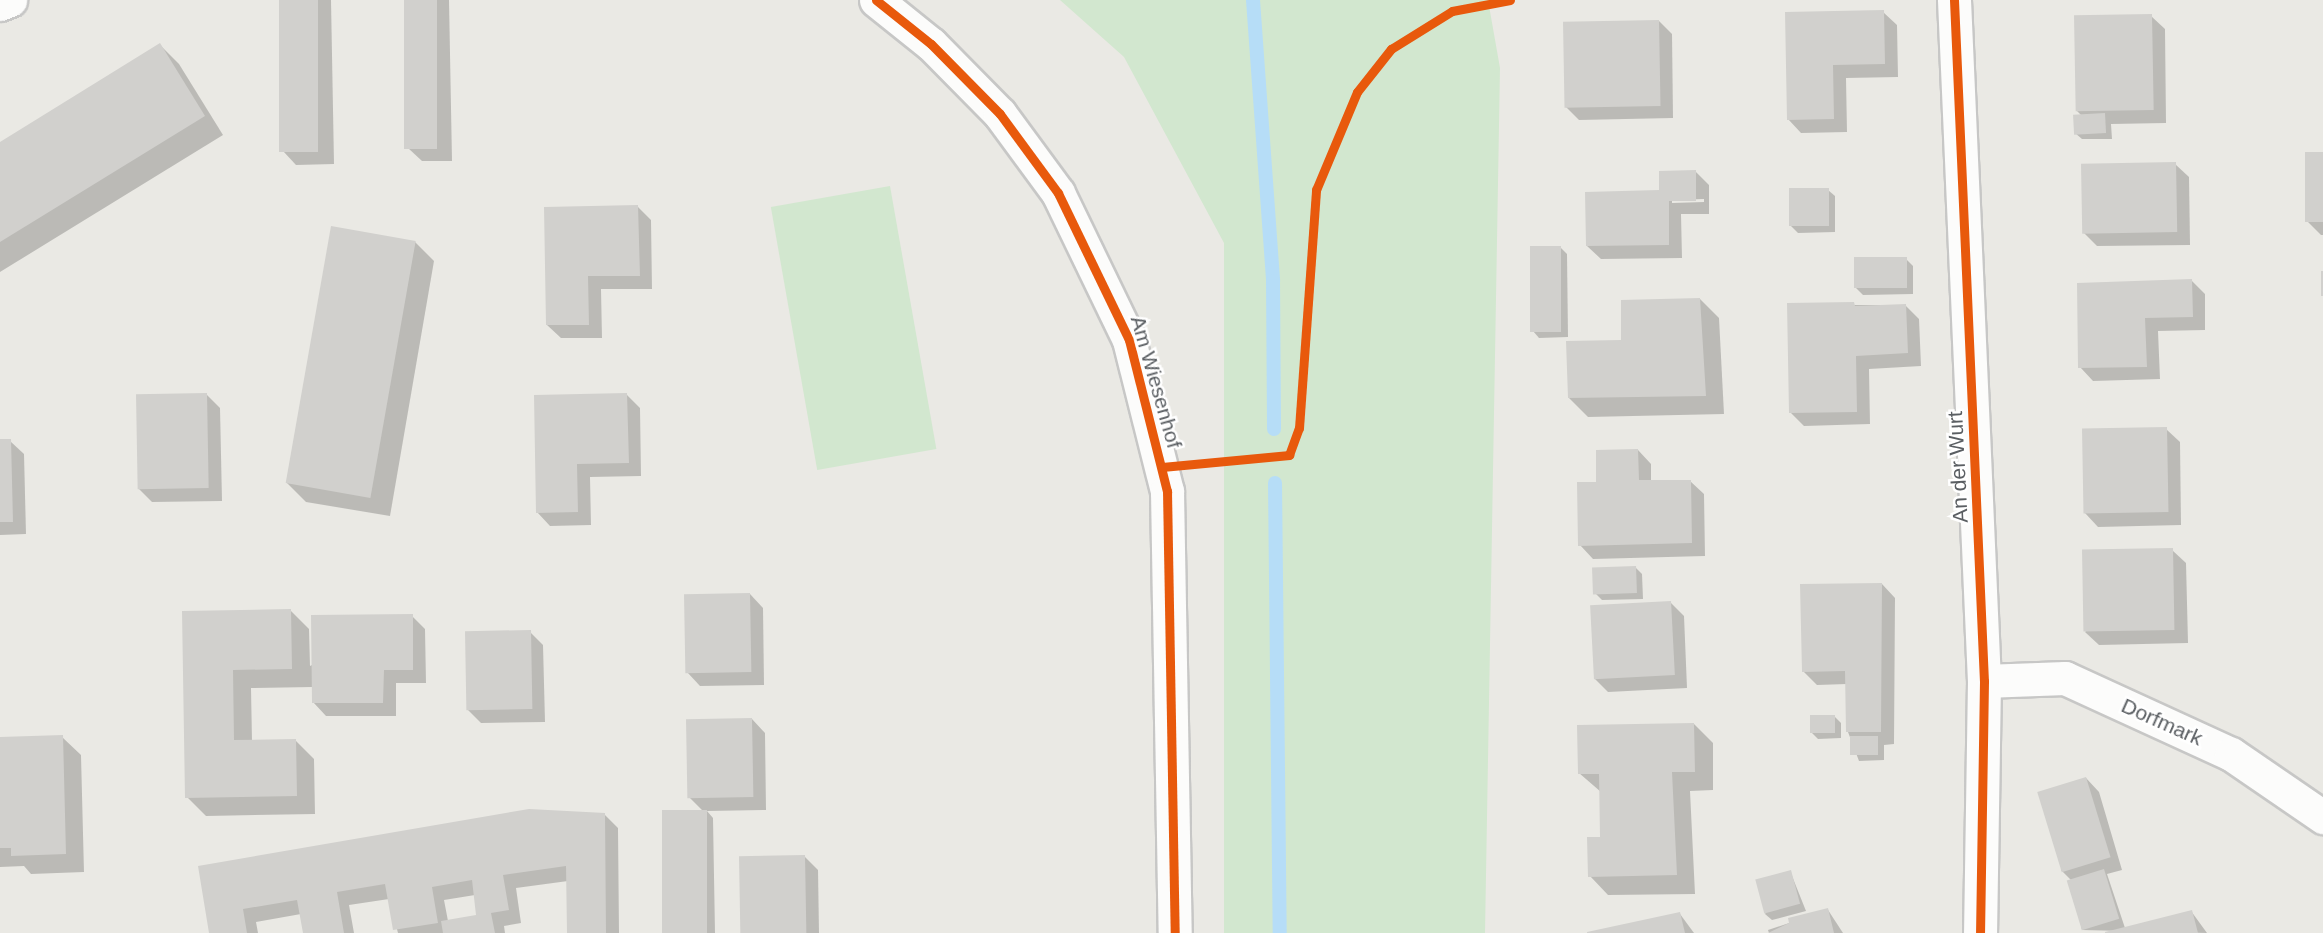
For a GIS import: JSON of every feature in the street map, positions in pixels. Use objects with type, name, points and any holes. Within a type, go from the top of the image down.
[{"type":"street","points":[[0,4],[10,0]]},
{"type":"street","name":"Am Wiesenhof","points":[[876,0],[931,44],[1000,114],[1058,193],[1130,340],[1167,492],[1175,933]]},
{"type":"street","name":"An der Wurt","points":[[1954,0],[1984,681],[1980,933]]},
{"type":"street","name":"Dorfmark","points":[[1984,681],[2065,678],[2231,754],[2323,817]]},
{"type":"green space","points":[[1060,0],[1488,0],[1500,68],[1485,933],[1224,933],[1224,243],[1124,57]]},
{"type":"green space","points":[[890,186],[936,449],[817,470],[771,207]]},
{"type":"building","points":[[279,0],[318,0],[318,152],[279,152]]},
{"type":"building","points":[[404,0],[437,0],[437,149],[404,149]]},
{"type":"building","points":[[1884,10],[1885,64],[1833,65],[1834,119],[1787,120],[1785,12]]},
{"type":"building","points":[[2152,14],[2154,110],[2076,111],[2074,15]]},
{"type":"building","points":[[1659,20],[1661,106],[1565,108],[1563,22]]},
{"type":"building","points":[[160,43],[205,116],[0,242],[0,142]]},
{"type":"building","points":[[2105,113],[2106,133],[2074,135],[2073,115]]},
{"type":"building","points":[[2305,152],[2323,152],[2323,222],[2305,222]]},
{"type":"building","points":[[2176,162],[2177,232],[2082,234],[2081,164]]},
{"type":"building","points":[[1696,170],[1696,201],[1669,201],[1669,245],[1586,246],[1585,192],[1659,190],[1659,171]]},
{"type":"building","points":[[1789,188],[1829,188],[1829,226],[1789,226]]},
{"type":"building","points":[[638,205],[640,276],[588,276],[589,325],[546,325],[544,207]]},
{"type":"building","points":[[331,226],[416,241],[370,498],[286,483]]},
{"type":"building","points":[[1530,246],[1561,246],[1561,332],[1530,332]]},
{"type":"building","points":[[1854,257],[1907,257],[1907,288],[1854,288]]},
{"type":"building","points":[[2321,271],[2323,271],[2323,296],[2321,296]]},
{"type":"building","points":[[2192,279],[2193,317],[2145,318],[2147,367],[2078,368],[2077,283]]},
{"type":"building","points":[[1700,298],[1706,396],[1568,398],[1566,341],[1621,340],[1621,300]]},
{"type":"building","points":[[1854,302],[1855,306],[1906,304],[1908,353],[1856,356],[1857,412],[1789,413],[1787,303]]},
{"type":"building","points":[[207,393],[209,488],[138,489],[136,394]]},
{"type":"building","points":[[627,393],[629,463],[577,464],[578,512],[536,513],[534,395]]},
{"type":"building","points":[[2167,427],[2168,512],[2083,513],[2082,428]]},
{"type":"building","points":[[0,439],[11,439],[13,522],[0,522]]},
{"type":"building","points":[[1638,449],[1639,480],[1691,480],[1692,543],[1578,546],[1577,482],[1596,482],[1596,450]]},
{"type":"building","points":[[2173,548],[2174,630],[2083,632],[2082,550]]},
{"type":"building","points":[[1636,566],[1637,593],[1593,595],[1592,568]]},
{"type":"building","points":[[1882,583],[1881,732],[1846,732],[1845,671],[1802,672],[1800,584]]},
{"type":"building","points":[[750,593],[751,672],[685,673],[684,594]]},
{"type":"building","points":[[1671,601],[1675,675],[1594,679],[1590,605]]},
{"type":"building","points":[[291,609],[292,669],[233,670],[234,740],[296,739],[297,796],[185,798],[182,611]]},
{"type":"building","points":[[413,614],[413,670],[384,670],[383,703],[312,703],[311,615]]},
{"type":"building","points":[[531,630],[532,709],[466,710],[465,631]]},
{"type":"building","points":[[1810,715],[1835,715],[1835,733],[1810,733]]},
{"type":"building","points":[[752,718],[753,797],[687,798],[686,719]]},
{"type":"building","points":[[1694,723],[1695,772],[1672,772],[1677,875],[1588,877],[1587,837],[1600,837],[1599,774],[1578,774],[1577,725]]},
{"type":"building","points":[[63,735],[66,854],[11,856],[11,848],[0,848],[0,737]]},
{"type":"building","points":[[1850,736],[1878,736],[1878,755],[1850,755]]},
{"type":"building","points":[[2086,777],[2111,857],[2062,872],[2037,792]]},
{"type":"building","points":[[529,809],[605,813],[606,933],[567,933],[566,866],[503,875],[509,910],[491,913],[495,933],[443,933],[441,921],[476,915],[472,880],[432,887],[438,923],[393,930],[385,884],[337,892],[344,933],[303,933],[297,900],[243,909],[247,933],[209,933],[198,866]]},
{"type":"building","points":[[662,810],[707,810],[707,933],[662,933]]},
{"type":"building","points":[[805,855],[806,933],[740,933],[739,856]]},
{"type":"building","points":[[2104,869],[2119,919],[2082,930],[2067,880]]},
{"type":"building","points":[[1791,870],[1800,904],[1764,913],[1755,880]]},
{"type":"building","points":[[1828,908],[1834,933],[1768,933],[1789,923],[1788,918]]},
{"type":"building","points":[[2192,910],[2198,933],[2105,933],[2105,932]]},
{"type":"building","points":[[1680,912],[1685,933],[1587,933],[1587,932]]},
{"type":"waterway","points":[[1253,0],[1273,281],[1274,429]]},
{"type":"waterway","points":[[1275,483],[1280,933]]},
{"type":"cycle path","points":[[876,0],[931,44],[1000,114],[1058,193],[1129,340],[1167,491],[1175,933]]},
{"type":"cycle path","points":[[1162,467],[1289,455],[1299,428],[1316,190],[1357,92],[1391,49],[1452,11],[1510,0]]},
{"type":"cycle path","points":[[1954,0],[1984,681],[1980,933]]}]
